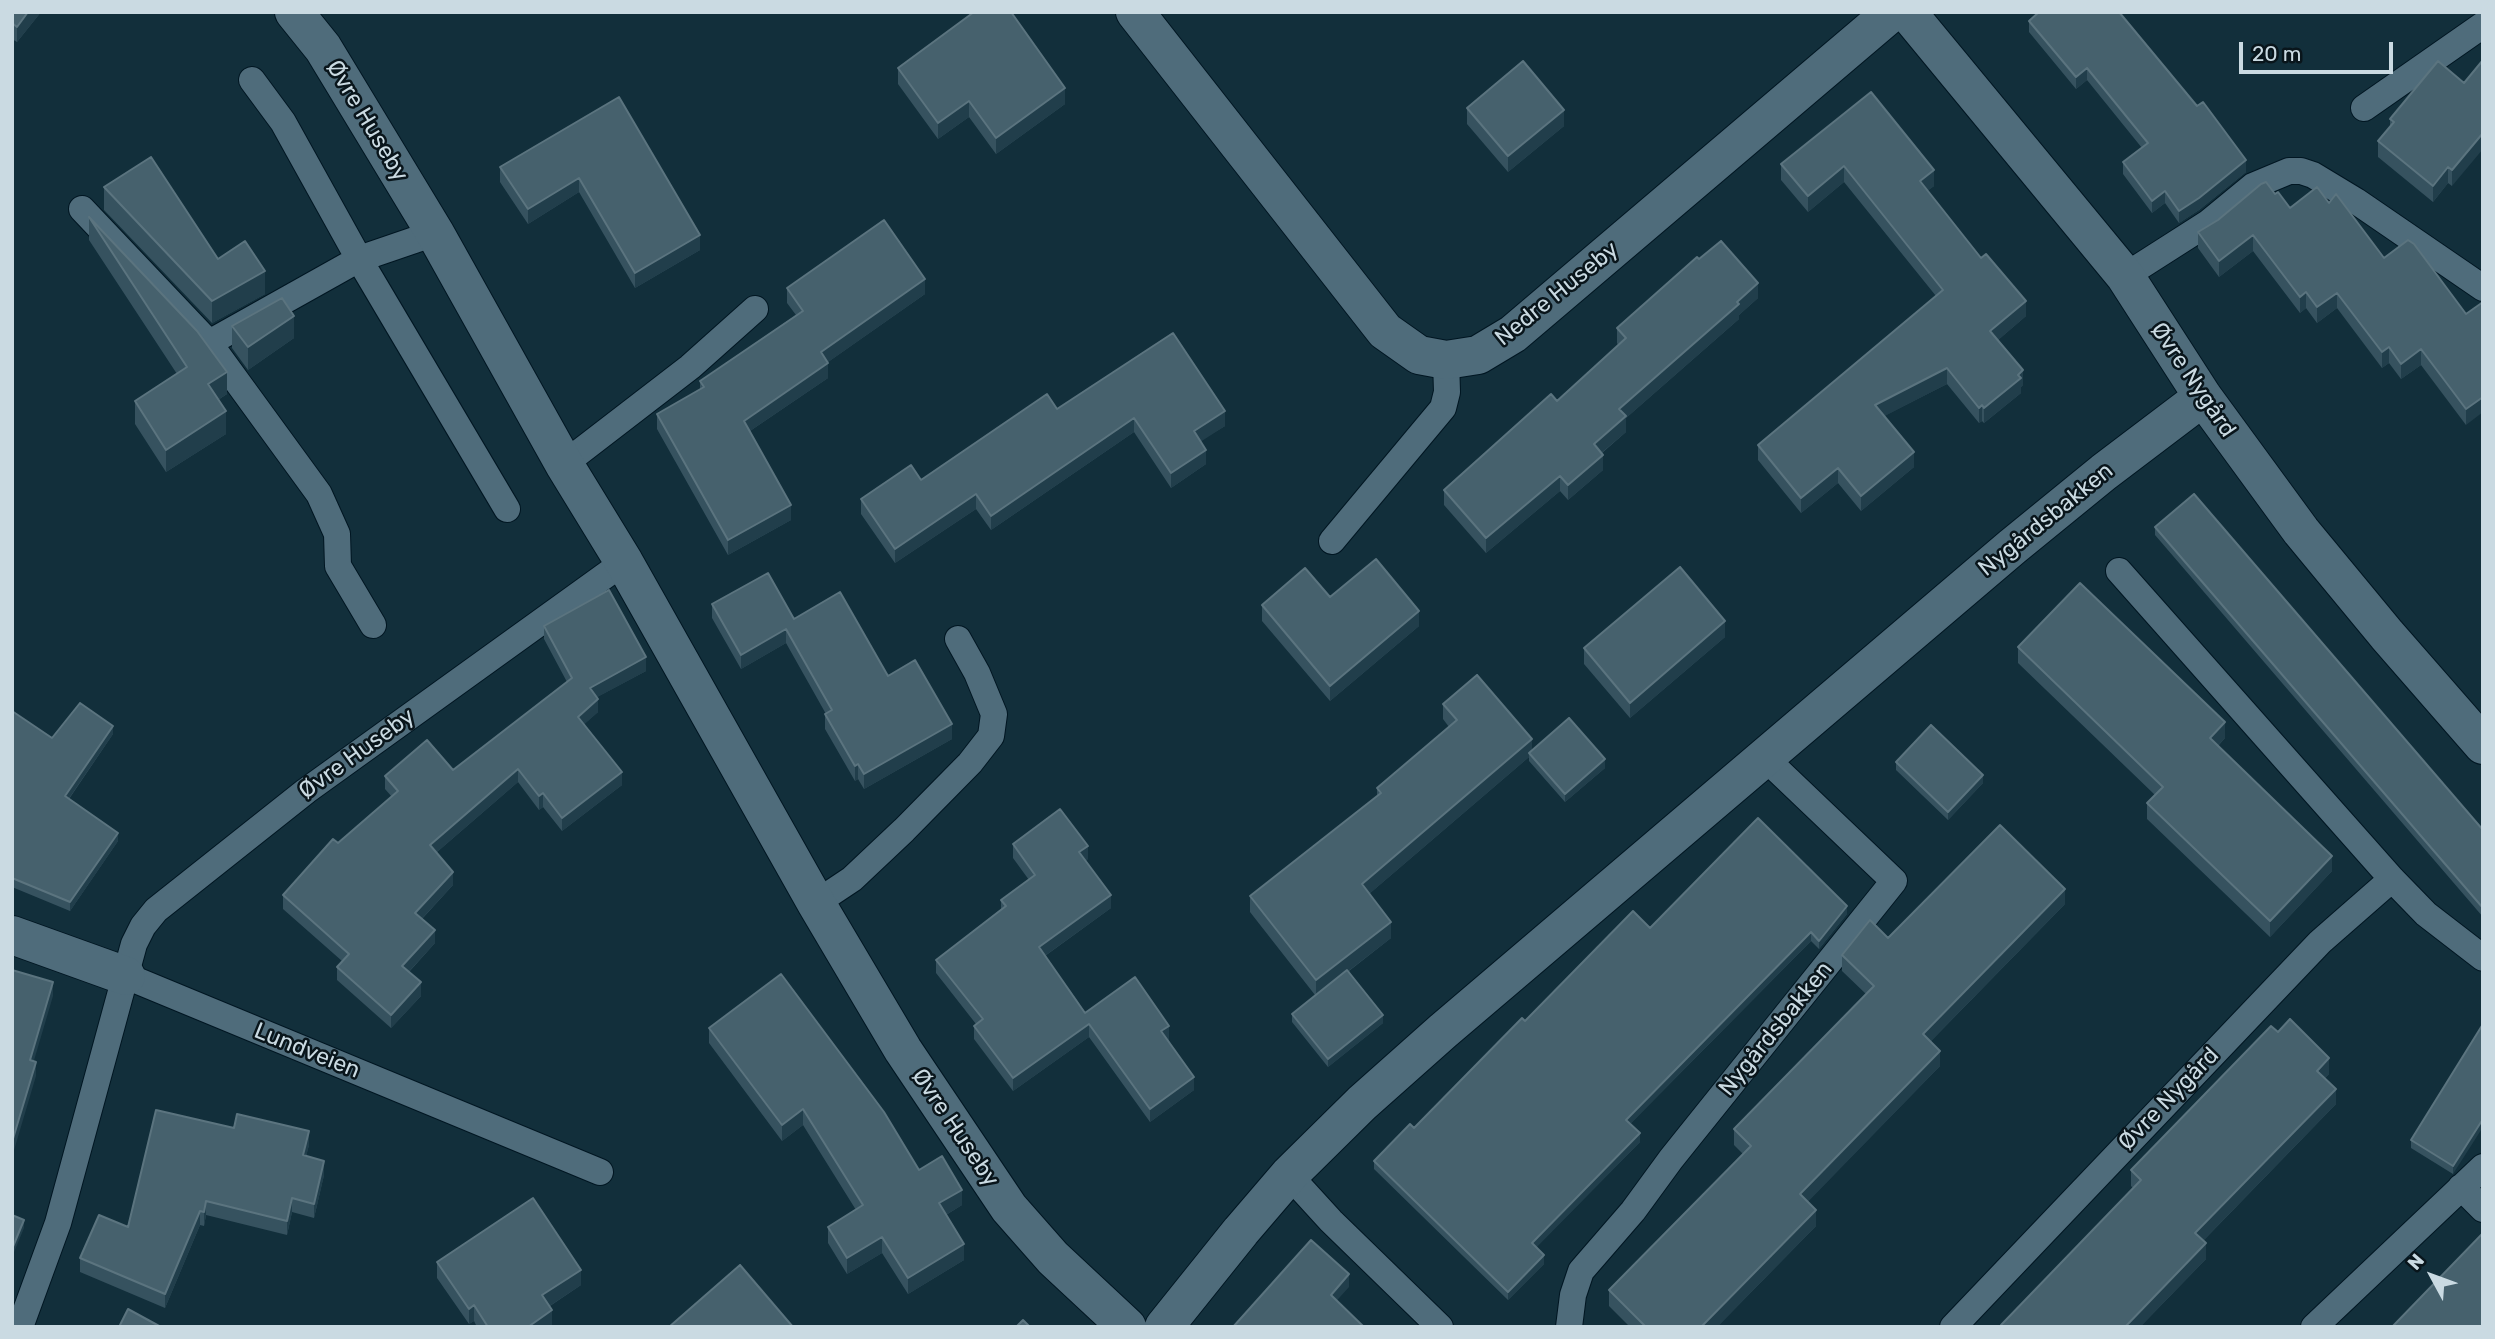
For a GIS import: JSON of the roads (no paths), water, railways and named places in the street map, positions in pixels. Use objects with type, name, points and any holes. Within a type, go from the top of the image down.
[{"type":"street","name":"Øvre Huseby","points":[[294,12],[323,48],[435,233],[564,464],[624,562],[903,1049],[1009,1208],[1053,1258],[1127,1327]]},
{"type":"street","name":"Nedre Huseby","points":[[1135,12],[1385,331],[1419,355],[1446,360],[1478,355],[1513,334],[1892,12]]},
{"type":"street","name":"Øvre Nygård","points":[[1906,12],[2125,276],[2203,397],[2301,531],[2483,745]]},
{"type":"street","name":"Nygårdsbakken","points":[[1164,1327],[1289,1175],[1362,1103],[1443,1031],[2063,505],[2203,397]]},
{"type":"street","name":"Lundveien","points":[[12,935],[125,976]]},
{"type":"lane","points":[[2364,108],[2483,26]]},
{"type":"lane","points":[[252,80],[283,121],[359,259],[507,509]]},
{"type":"lane","points":[[2125,276],[2208,223],[2253,186],[2289,171],[2301,171],[2313,175],[2356,201],[2483,288]]},
{"type":"lane","points":[[82,209],[209,342],[319,494],[337,534],[338,566],[373,625]]},
{"type":"lane","points":[[209,342],[359,259],[435,233]]},
{"type":"lane","points":[[564,464],[690,368],[755,309]]},
{"type":"lane","points":[[1332,541],[1443,408],[1447,392],[1446,360]]},
{"type":"lane","name":"Øvre Huseby","points":[[20,1327],[58,1223],[134,944],[143,926],[156,910],[306,791],[624,562]]},
{"type":"lane","points":[[2119,571],[2392,878],[2427,914],[2483,958]]},
{"type":"lane","points":[[817,903],[852,878],[904,830],[970,763],[990,736],[994,714],[958,639]]},
{"type":"lane","name":"Nygårdsbakken","points":[[1569,1327],[1573,1295],[1581,1271],[1633,1211],[1671,1159],[1894,881],[1765,758]]},
{"type":"lane","name":"Øvre Nygård","points":[[1953,1327],[2266,997],[2320,942],[2392,878]]},
{"type":"lane","name":"Lundveien","points":[[125,976],[600,1172]]},
{"type":"lane","points":[[2314,1327],[2483,1167]]},
{"type":"lane","points":[[1289,1175],[1331,1221],[1440,1327]]},
{"type":"lane","points":[[2461,1187],[2483,1209]]}]
